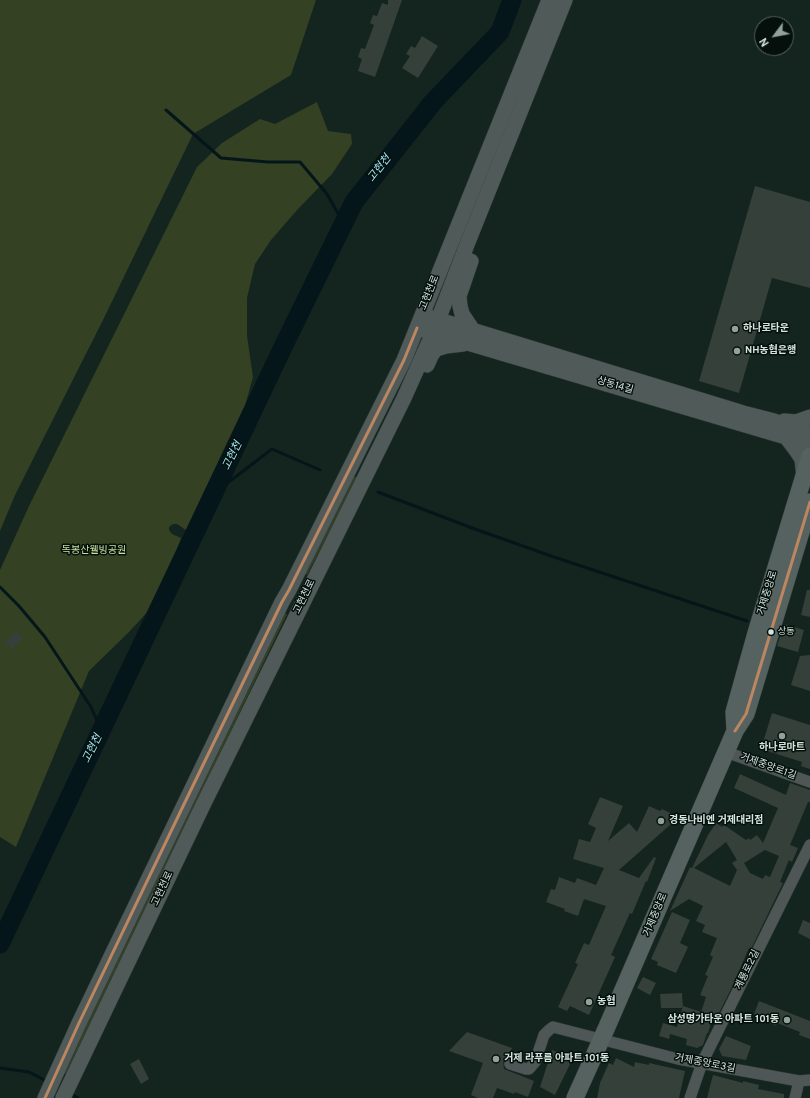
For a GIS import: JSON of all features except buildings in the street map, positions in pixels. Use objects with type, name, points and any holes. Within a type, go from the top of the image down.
[{"type":"main road","name":"거제중앙로","points":[[735,731],[734,712],[756,633],[810,456]]},
{"type":"main road","name":"거제중앙로","points":[[575,1098],[735,731],[746,714],[810,502]]},
{"type":"street","name":"고현천로","points":[[49,1089],[79,1023],[282,602],[404,360],[549,0]]},
{"type":"street","name":"고현천로","points":[[66,1092],[203,805],[404,398],[436,326],[565,0]]},
{"type":"street","points":[[404,398],[409,396],[415,390],[432,354],[436,349],[446,346],[461,345],[469,336],[460,306],[459,296],[473,256],[472,248],[468,242]]},
{"type":"street","name":"상동14길","points":[[420,321],[786,437],[803,443],[810,450]]},
{"type":"street","name":"상동14길","points":[[469,336],[774,421],[806,432],[810,435]]},
{"type":"street","points":[[774,421],[783,420],[796,422],[810,417]]},
{"type":"street","points":[[786,437],[802,460],[804,478]]},
{"type":"street","points":[[801,534],[806,529],[810,520]]},
{"type":"street","name":"거제중앙로1길","points":[[726,752],[810,782]]},
{"type":"street","name":"계룡로2길","points":[[690,1098],[702,1063],[810,845]]},
{"type":"street","name":"거제중앙로3길","points":[[510,1064],[529,1069],[535,1062],[544,1035],[553,1027],[678,1059],[805,1080]]},
{"type":"street","points":[[795,1098],[805,1080]]},
{"type":"green space","points":[[0,0],[316,0],[291,75],[193,134],[104,318],[15,495],[0,531]]},
{"type":"green space","name":"독봉산웰빙공원","points":[[317,102],[328,131],[351,134],[352,144],[332,174],[298,209],[271,240],[255,264],[247,298],[247,336],[253,377],[243,413],[229,446],[213,473],[211,488],[186,530],[177,524],[173,524],[169,527],[172,534],[181,538],[167,578],[151,608],[89,671],[16,847],[0,837],[0,570],[29,506],[197,167],[222,143],[260,119],[275,124]]},
{"type":"green space","points":[[352,475],[357,478],[307,575],[302,572]]},
{"type":"green space","points":[[282,612],[287,614],[66,1074],[61,1072]]},
{"type":"waterway","name":"고현천","points":[[0,944],[283,347],[354,202],[433,102],[500,32],[512,0]]},
{"type":"waterway","points":[[166,110],[221,158],[268,162],[300,162],[327,194],[344,224]]},
{"type":"waterway","points":[[213,494],[272,449],[320,470]]},
{"type":"waterway","points":[[378,492],[472,528],[554,557],[747,621]]},
{"type":"waterway","points":[[0,587],[19,606],[45,637],[91,707],[101,730]]},
{"type":"waterway","points":[[0,1068],[29,1072],[48,1082]]},
{"type":"waterway","points":[[69,1093],[78,1098]]},
{"type":"transit line","points":[[45,1098],[79,1023],[187,798],[282,602],[404,360],[417,328]]},
{"type":"transit line","points":[[735,731],[746,714],[810,502]]},
{"type":"place","name":"하나로타운","points":[[735,329]]},
{"type":"place","name":"NH농협은행","points":[[737,351]]},
{"type":"place","name":"상동","points":[[771,632]]},
{"type":"place","name":"하나로마트","points":[[782,736]]},
{"type":"place","name":"경동나비엔 거제대리점","points":[[661,821]]},
{"type":"place","name":"농협","points":[[589,1002]]},
{"type":"place","name":"삼성명가타운 아파트 101동","points":[[787,1020]]},
{"type":"place","name":"거제 라푸름 아파트 101동","points":[[496,1059]]}]
